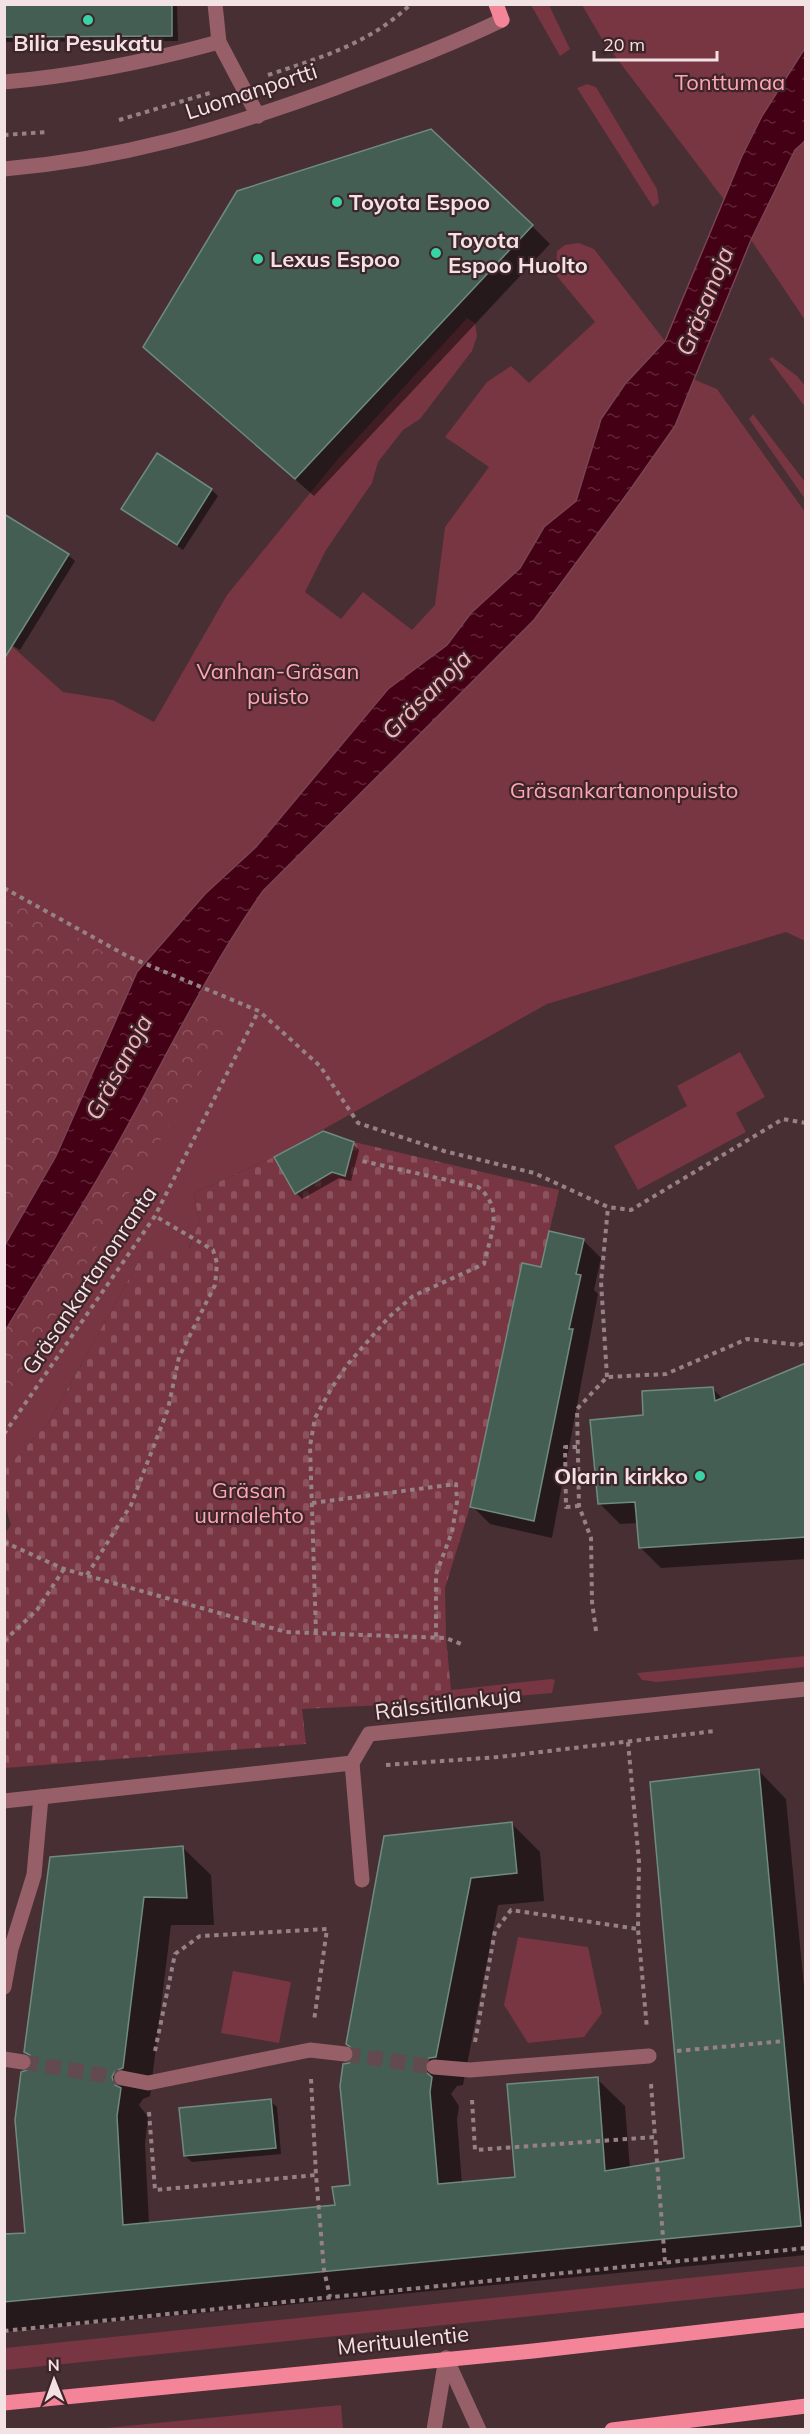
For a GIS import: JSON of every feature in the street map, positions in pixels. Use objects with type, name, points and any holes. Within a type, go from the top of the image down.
[{"type":"main road","points":[[496,4],[502,20]]},
{"type":"main road","name":"Merituulentie","points":[[4,2403],[806,2320]]},
{"type":"main road","points":[[612,2430],[806,2406]]},
{"type":"street","points":[[215,4],[219,42],[258,116]]},
{"type":"street","name":"Luomanportti","points":[[4,169],[66,164],[133,152],[258,116],[436,51],[502,20]]},
{"type":"street","points":[[4,82],[41,79],[157,58],[219,42]]},
{"type":"street","name":"Rälssitilankuja","points":[[352,1763],[369,1734],[806,1689]]},
{"type":"street","points":[[4,1801],[352,1763],[362,1880]]},
{"type":"street","points":[[4,1987],[11,1949],[34,1875],[41,1797]]},
{"type":"street","points":[[122,2078],[148,2083],[310,2050],[345,2054]]},
{"type":"street","points":[[434,2067],[470,2070],[649,2056]]},
{"type":"street","points":[[4,2059],[23,2062]]},
{"type":"street","points":[[434,2430],[446,2358]]},
{"type":"street","points":[[446,2358],[479,2430]]},
{"type":"path","points":[[4,888],[129,957],[259,1011],[320,1066],[358,1123],[444,1151],[534,1173],[608,1207],[631,1210],[783,1119],[806,1124]]},
{"type":"path","name":"Gräsankartanonranta","points":[[4,1434],[155,1216],[259,1011]]},
{"type":"path","points":[[316,1633],[310,1446],[315,1418],[331,1389],[368,1339],[413,1296],[484,1264],[495,1214],[488,1195],[478,1187],[362,1161]]},
{"type":"path","points":[[607,1377],[602,1282],[608,1207]]},
{"type":"path","points":[[87,1575],[131,1505],[168,1409],[179,1358],[215,1285],[217,1263],[213,1250],[155,1216]]},
{"type":"path","points":[[596,1631],[592,1602],[591,1538],[579,1506],[577,1409],[607,1377],[666,1374],[747,1339],[799,1345],[806,1342]]},
{"type":"path","points":[[577,1447],[565,1448],[566,1507],[579,1506]]},
{"type":"path","points":[[312,1503],[456,1484],[457,1502],[452,1532],[436,1574],[436,1638]]},
{"type":"path","points":[[4,1542],[64,1569],[286,1632],[436,1638],[461,1644]]},
{"type":"path","points":[[4,1641],[37,1610],[64,1569]]},
{"type":"path","points":[[352,1763],[394,1765],[628,1742],[723,1730]]},
{"type":"path","points":[[628,1742],[639,1862],[638,1929],[511,1910],[495,1931],[470,2070],[475,2150],[655,2137],[665,2262]]},
{"type":"path","points":[[327,1929],[200,1936],[175,1954],[148,2083],[155,2190],[316,2175],[324,2270],[330,2296]]},
{"type":"path","points":[[649,2056],[784,2041]]},
{"type":"path","points":[[4,2331],[806,2248]]},
{"type":"green space","points":[[531,5],[549,5],[570,49],[560,56]]},
{"type":"green space","name":"Tonttumaa","points":[[582,5],[805,5],[805,320],[722,197],[602,39]]},
{"type":"green space","points":[[587,84],[596,87],[657,189],[659,203],[653,207],[577,88]]},
{"type":"green space","name":"Vanhan-Gräsan puisto","points":[[579,243],[594,249],[665,341],[625,384],[601,419],[576,501],[544,527],[520,568],[471,613],[447,645],[388,689],[256,847],[205,894],[5,1245],[5,640],[63,692],[113,700],[154,722],[227,595],[337,460],[467,318],[475,323],[477,336],[472,351],[420,419],[403,430],[378,462],[372,483],[326,550],[305,592],[341,619],[363,592],[412,630],[435,605],[445,527],[489,467],[445,437],[487,382],[511,366],[529,383],[595,322],[556,275],[557,251],[565,245]]},
{"type":"green space","points":[[772,357],[797,376],[805,386],[805,407],[769,359]]},
{"type":"green space","name":"Gräsankartanonpuisto","points":[[693,379],[717,389],[805,512],[805,941],[786,932],[547,1004],[274,1157],[194,1193],[199,1222],[188,1250],[145,1250],[49,1422],[5,1471],[4,1331],[121,1137],[190,1010],[243,919],[263,891],[329,822],[534,620],[675,426]]},
{"type":"green space","points":[[753,414],[805,482],[805,499],[749,419]]},
{"type":"green space","points":[[5,895],[137,972],[56,1156],[17,1221],[5,1196]]},
{"type":"green space","points":[[190,1010],[228,1027],[5,1400],[4,1331],[121,1137]]},
{"type":"green space","points":[[740,1052],[765,1097],[736,1113],[746,1132],[638,1190],[614,1146],[687,1106],[677,1086]]},
{"type":"green space","name":"Gräsan uurnalehto","points":[[323,1131],[354,1142],[559,1190],[541,1267],[522,1263],[470,1507],[445,1588],[446,1638],[451,1690],[445,1702],[302,1709],[306,1744],[5,1768],[4,1534],[11,1525],[5,1505],[4,1471],[49,1422],[145,1250],[189,1249],[199,1222],[194,1193],[274,1157]]},
{"type":"green space","points":[[805,1656],[805,1667],[657,1682],[642,1680],[637,1673]]},
{"type":"green space","points":[[555,1680],[552,1693],[445,1702],[451,1690]]},
{"type":"green space","points":[[518,1937],[588,1947],[602,2013],[584,2037],[528,2043],[504,2005]]},
{"type":"green space","points":[[233,1971],[291,1982],[279,2043],[221,2033]]},
{"type":"green space","points":[[805,2266],[805,2288],[5,2370],[5,2348]]},
{"type":"green space","points":[[341,2405],[343,2429],[96,2429]]},
{"type":"water","name":"Gräsanoja","points":[[805,48],[805,141],[795,150],[751,240],[675,426],[534,620],[263,891],[207,980],[108,1161],[5,1331],[5,1245],[56,1156],[137,972],[205,894],[256,847],[388,689],[447,645],[471,613],[520,568],[544,527],[576,501],[601,419],[625,384],[665,341],[742,156],[762,116]]},
{"type":"building","name":"Bilia Pesukatu","points":[[4,4],[172,4],[172,36],[4,37]]},
{"type":"building","points":[[431,129],[533,225],[295,479],[143,347],[237,191]]},
{"type":"building","points":[[157,453],[212,489],[177,545],[121,509]]},
{"type":"building","points":[[4,514],[69,554],[4,659]]},
{"type":"building","points":[[323,1131],[354,1142],[345,1176],[332,1172],[295,1194],[274,1157]]},
{"type":"building","points":[[549,1231],[584,1239],[576,1274],[581,1275],[569,1329],[573,1329],[534,1521],[470,1507],[522,1263],[541,1267]]},
{"type":"building","name":"Olarin kirkko","points":[[806,1363],[806,1537],[639,1548],[635,1502],[598,1504],[590,1420],[643,1415],[642,1391],[713,1387],[715,1401]]},
{"type":"building","points":[[759,1769],[801,2226],[4,2302],[4,2234],[25,2233],[15,2120],[21,2072],[30,2069],[33,2063],[30,2055],[24,2052],[50,1857],[183,1846],[187,1898],[144,1897],[123,2068],[115,2071],[112,2077],[115,2085],[121,2088],[117,2116],[123,2225],[335,2205],[332,2187],[350,2185],[340,2086],[343,2064],[349,2063],[355,2056],[354,2050],[346,2044],[384,1836],[512,1822],[517,1873],[471,1878],[436,2057],[429,2058],[424,2066],[426,2072],[432,2077],[430,2092],[438,2184],[515,2177],[507,2084],[598,2077],[605,2171],[684,2158],[650,1782]]},
{"type":"building","points":[[271,2099],[276,2148],[184,2156],[179,2108]]},
{"type":"tunnel","points":[[345,2054],[434,2067]]},
{"type":"tunnel","points":[[23,2062],[122,2078]]},
{"type":"place","name":"Bilia Pesukatu","points":[[88,20]]},
{"type":"place","name":"Toyota Espoo","points":[[337,202]]},
{"type":"place","name":"Toyota Espoo Huolto","points":[[436,253]]},
{"type":"place","name":"Lexus Espoo","points":[[258,259]]},
{"type":"place","name":"Olarin kirkko","points":[[700,1476]]}]
